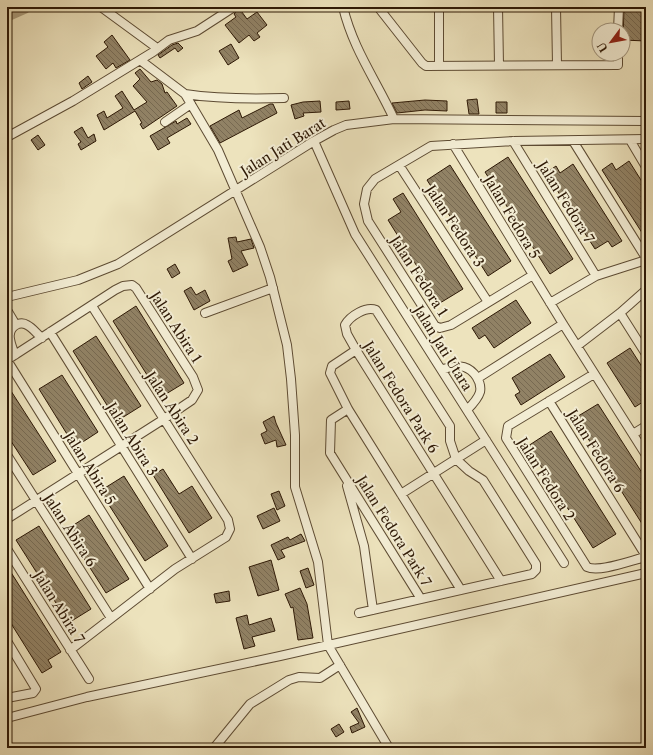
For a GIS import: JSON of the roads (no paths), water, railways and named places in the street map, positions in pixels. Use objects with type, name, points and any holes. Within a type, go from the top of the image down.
[{"type":"street","points":[[101,7],[157,48]]},
{"type":"street","points":[[7,137],[73,101],[140,60],[174,37],[197,31],[234,7]]},
{"type":"street","points":[[343,7],[353,41],[370,76],[394,119]]},
{"type":"street","points":[[378,7],[422,63],[426,66],[618,65],[618,62]]},
{"type":"street","points":[[439,7],[439,66]]},
{"type":"street","points":[[498,7],[499,65]]},
{"type":"street","points":[[618,22],[619,7]]},
{"type":"street","points":[[556,10],[557,65]]},
{"type":"street","points":[[140,60],[185,94],[218,150],[260,247],[273,288],[290,363],[295,436],[295,487],[318,562],[328,645],[389,748]]},
{"type":"street","points":[[185,94],[240,99],[284,98]]},
{"type":"street","points":[[165,122],[191,104]]},
{"type":"street","name":"Jalan Jati Barat","points":[[7,297],[78,280],[118,264],[237,191],[314,141],[346,125],[394,119],[646,121]]},
{"type":"street","points":[[399,165],[431,146],[513,141],[646,139]]},
{"type":"street","points":[[630,140],[646,167]]},
{"type":"street","name":"Jalan Jati Utara","points":[[314,141],[355,234],[564,563]]},
{"type":"street","name":"Jalan Fedora 7","points":[[513,141],[596,276]]},
{"type":"street","points":[[550,303],[596,276],[646,259],[573,141]]},
{"type":"street","name":"Jalan Fedora 5","points":[[452,144],[594,374],[646,455]]},
{"type":"street","name":"Jalan Fedora 1","points":[[399,165],[375,179],[367,189],[364,204],[368,221],[435,326],[440,328],[451,325],[533,275]]},
{"type":"street","name":"Jalan Fedora 3","points":[[399,165],[488,302]]},
{"type":"street","name":"Jalan Abira 1","points":[[92,306],[123,286],[132,284],[136,288],[198,386],[197,394],[192,400],[164,419]]},
{"type":"street","points":[[205,313],[273,288]]},
{"type":"street","points":[[577,346],[620,313],[646,290]]},
{"type":"street","points":[[10,358],[92,306]]},
{"type":"street","name":"Jalan Abira 2","points":[[92,306],[230,524],[230,529],[226,537],[192,559]]},
{"type":"street","name":"Jalan Fedora Park 6","points":[[456,459],[450,441],[450,426],[376,310],[372,308],[366,309],[348,320],[345,325],[347,334],[356,350],[501,581]]},
{"type":"street","points":[[7,310],[16,325],[20,323],[27,325],[42,338]]},
{"type":"street","points":[[620,313],[646,354]]},
{"type":"street","points":[[478,378],[563,324]]},
{"type":"street","name":"Jalan Abira 5","points":[[16,325],[12,328],[9,337],[10,358],[78,474],[150,589]]},
{"type":"street","name":"Jalan Abira 3","points":[[50,332],[192,559]]},
{"type":"street","points":[[356,350],[332,366],[330,373],[348,409],[461,590]]},
{"type":"street","points":[[442,370],[451,367],[464,367],[478,378],[481,386],[480,393],[467,410]]},
{"type":"street","name":"Jalan Fedora 2","points":[[594,374],[508,426],[506,438],[587,567],[592,570],[600,569],[646,556]]},
{"type":"street","name":"Jalan Fedora 6","points":[[549,401],[646,556]]},
{"type":"street","name":"Jalan Fedora Park 7","points":[[348,409],[331,420],[330,453],[421,599]]},
{"type":"street","points":[[7,519],[164,419]]},
{"type":"street","points":[[633,434],[646,426]]},
{"type":"street","points":[[401,494],[486,440]]},
{"type":"street","name":"Jalan Abira 6","points":[[7,455],[111,618]]},
{"type":"street","points":[[359,613],[532,574],[536,570],[536,564],[483,480],[469,471],[456,459]]},
{"type":"street","name":"Jalan Fedora Park 7","points":[[344,476],[364,546],[373,610]]},
{"type":"street","name":"Jalan Abira 7","points":[[7,549],[89,679]]},
{"type":"street","points":[[70,650],[192,559]]},
{"type":"street","points":[[7,718],[87,697],[328,645],[646,573]]},
{"type":"street","points":[[7,641],[36,689],[33,692],[7,698]]},
{"type":"street","points":[[214,748],[250,704],[289,680],[299,677],[320,678],[340,665]]},
{"type":"waterway","points":[[7,15],[25,7]]}]
